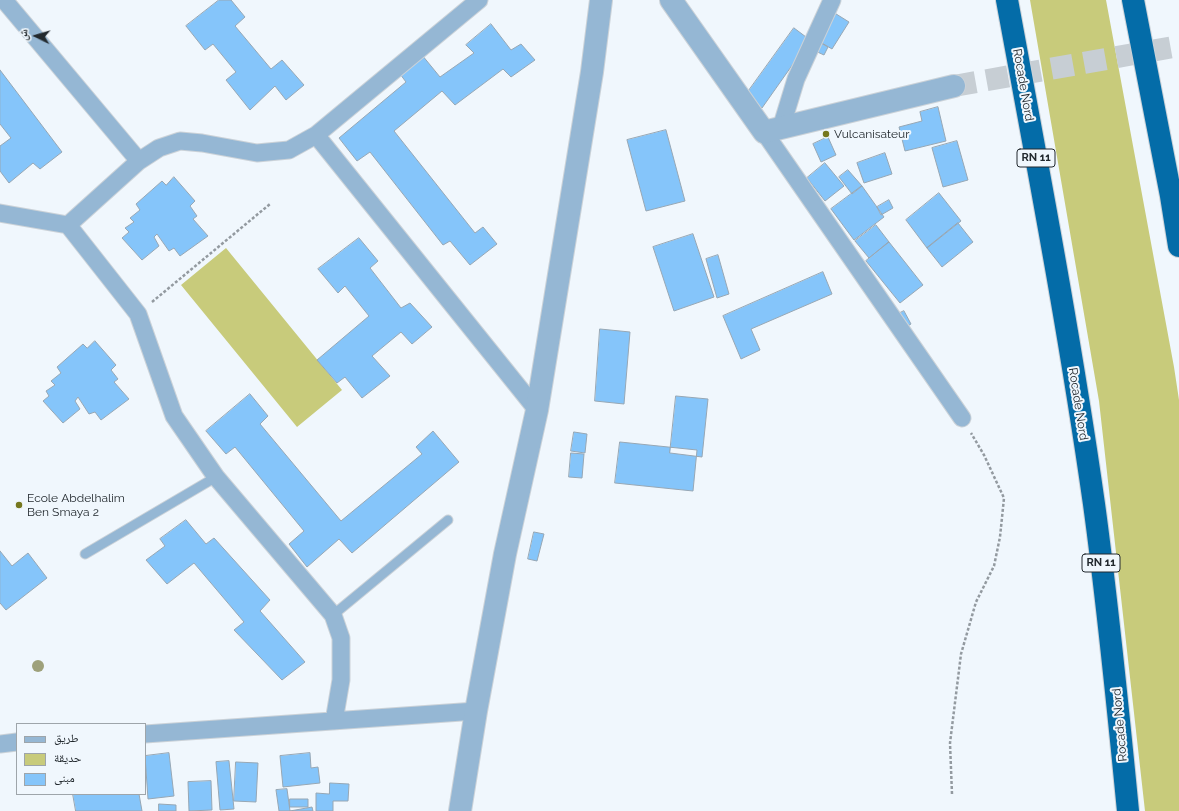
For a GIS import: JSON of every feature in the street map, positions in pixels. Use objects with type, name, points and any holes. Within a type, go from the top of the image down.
[{"type":"highway","name":"Rocade Nord","points":[[1007,0],[1063,308],[1094,504],[1116,688],[1128,811]]},
{"type":"highway","points":[[1133,0],[1171,196],[1179,246]]},
{"type":"street","points":[[4,0],[139,161]]},
{"type":"street","points":[[68,225],[139,161],[159,148],[180,141],[202,143],[257,153],[289,150],[316,134],[479,0]]},
{"type":"street","points":[[772,130],[832,0]]},
{"type":"street","points":[[460,811],[476,711],[505,554],[537,410],[604,1]]},
{"type":"street","points":[[671,3],[772,130],[962,418]]},
{"type":"street","points":[[772,130],[954,86]]},
{"type":"street","points":[[316,134],[537,410]]},
{"type":"street","points":[[0,214],[68,225],[138,314],[174,416],[216,477],[333,615],[341,638],[341,680],[334,721]]},
{"type":"street","points":[[146,734],[476,711]]},
{"type":"street","points":[[0,744],[16,742]]},
{"type":"lane","points":[[85,554],[216,477]]},
{"type":"lane","points":[[333,615],[448,520]]},
{"type":"path","points":[[138,314],[270,204]]},
{"type":"path","points":[[952,794],[950,743],[961,654],[976,602],[994,566],[1000,537],[1004,498],[984,455],[962,418]]},
{"type":"green space","points":[[1030,0],[1106,0],[1174,367],[1179,400],[1179,811],[1145,811],[1099,401]]},
{"type":"green space","points":[[226,248],[342,390],[297,427],[181,285]]},
{"type":"building","points":[[219,0],[231,0],[245,17],[235,26],[271,69],[282,60],[304,85],[286,100],[275,86],[250,110],[226,80],[236,72],[213,44],[205,50],[186,26]]},
{"type":"building","points":[[833,12],[849,22],[832,49],[817,40]]},
{"type":"building","points":[[491,24],[511,50],[521,44],[535,60],[511,77],[503,69],[455,105],[442,91],[394,131],[475,233],[483,227],[497,244],[470,265],[450,241],[443,245],[370,152],[357,161],[339,138],[406,82],[400,74],[422,55],[440,77],[474,53],[466,45]]},
{"type":"building","points":[[794,28],[810,40],[762,108],[745,96]]},
{"type":"building","points":[[817,41],[828,47],[824,55],[813,50]]},
{"type":"building","points":[[0,70],[62,152],[40,169],[33,163],[9,183],[0,171],[0,146],[11,138],[0,124]]},
{"type":"building","points":[[938,107],[946,141],[905,151],[899,127],[922,121],[920,112]]},
{"type":"building","points":[[666,130],[685,201],[646,211],[627,140]]},
{"type":"building","points":[[828,137],[836,155],[821,162],[813,144]]},
{"type":"building","points":[[957,141],[968,180],[943,187],[932,148]]},
{"type":"building","points":[[885,153],[892,174],[864,183],[857,163]]},
{"type":"building","points":[[825,163],[844,186],[825,201],[807,178]]},
{"type":"building","points":[[848,170],[862,186],[852,194],[839,177]]},
{"type":"building","points":[[174,177],[195,201],[190,206],[197,216],[193,219],[208,236],[180,256],[174,248],[169,251],[157,234],[154,237],[159,246],[142,260],[122,238],[129,232],[125,228],[134,222],[130,218],[140,210],[136,204],[162,181],[166,185]]},
{"type":"building","points":[[862,186],[884,217],[854,240],[831,209]]},
{"type":"building","points":[[939,193],[961,221],[927,248],[906,220]]},
{"type":"building","points":[[889,200],[893,208],[881,215],[877,207]]},
{"type":"building","points":[[958,223],[973,242],[942,267],[927,248]]},
{"type":"building","points":[[876,225],[889,242],[869,258],[855,241]]},
{"type":"building","points":[[693,234],[714,297],[674,311],[653,247]]},
{"type":"building","points":[[359,238],[378,261],[370,268],[401,308],[410,303],[432,327],[412,344],[401,332],[372,356],[390,376],[362,398],[345,377],[337,383],[317,360],[369,316],[345,286],[338,293],[318,269]]},
{"type":"building","points":[[889,242],[923,285],[900,303],[866,261]]},
{"type":"building","points":[[718,255],[729,294],[717,298],[706,259]]},
{"type":"building","points":[[823,272],[832,294],[751,329],[760,350],[741,359],[723,316]]},
{"type":"building","points":[[904,311],[911,324],[903,329],[896,315]]},
{"type":"building","points":[[600,329],[630,332],[624,404],[595,401]]},
{"type":"building","points":[[95,341],[116,365],[111,370],[118,379],[114,382],[129,399],[101,420],[95,412],[89,414],[78,397],[75,401],[80,409],[63,423],[43,401],[49,396],[46,391],[55,385],[51,381],[61,373],[57,367],[83,344],[87,348]]},
{"type":"building","points":[[250,394],[268,416],[260,424],[341,521],[422,454],[416,447],[433,431],[459,462],[352,553],[339,539],[307,567],[289,544],[304,531],[235,447],[226,454],[206,431]]},
{"type":"building","points":[[676,396],[708,399],[702,457],[670,453]]},
{"type":"building","points":[[574,432],[587,434],[585,453],[571,451]]},
{"type":"building","points":[[620,442],[697,450],[693,491],[615,483]]},
{"type":"building","points":[[571,453],[584,454],[582,478],[569,477]]},
{"type":"building","points":[[186,520],[206,544],[214,538],[270,600],[260,611],[305,662],[282,680],[234,630],[244,622],[194,563],[167,584],[146,560],[165,546],[160,539]]},
{"type":"building","points":[[534,532],[544,534],[537,561],[528,559]]},
{"type":"building","points":[[0,551],[12,566],[28,553],[47,578],[6,610],[0,603]]},
{"type":"building","points":[[169,753],[174,796],[148,799],[146,756]]},
{"type":"building","points":[[310,753],[311,768],[318,767],[320,783],[283,787],[280,756]]},
{"type":"building","points":[[229,761],[234,809],[220,810],[216,762]]},
{"type":"building","points":[[236,762],[258,763],[256,802],[234,801]]},
{"type":"building","points":[[211,781],[212,810],[189,811],[188,782]]},
{"type":"building","points":[[330,783],[349,784],[348,801],[333,801],[333,811],[316,811],[316,793],[329,794]]},
{"type":"building","points":[[287,789],[290,811],[279,811],[276,790]]},
{"type":"building","points":[[73,795],[139,795],[142,811],[76,811]]},
{"type":"building","points":[[290,799],[308,799],[308,807],[290,807]]},
{"type":"building","points":[[159,804],[176,805],[176,811],[159,811]]},
{"type":"building","points":[[312,807],[313,811],[290,811]]},
{"type":"tunnel","points":[[954,86],[1179,46]]},
{"type":"place","name":"Vulcanisateur","points":[[826,134]]},
{"type":"place","name":"Ecole Abdelhalim Ben Smaya 2","points":[[19,505]]}]
